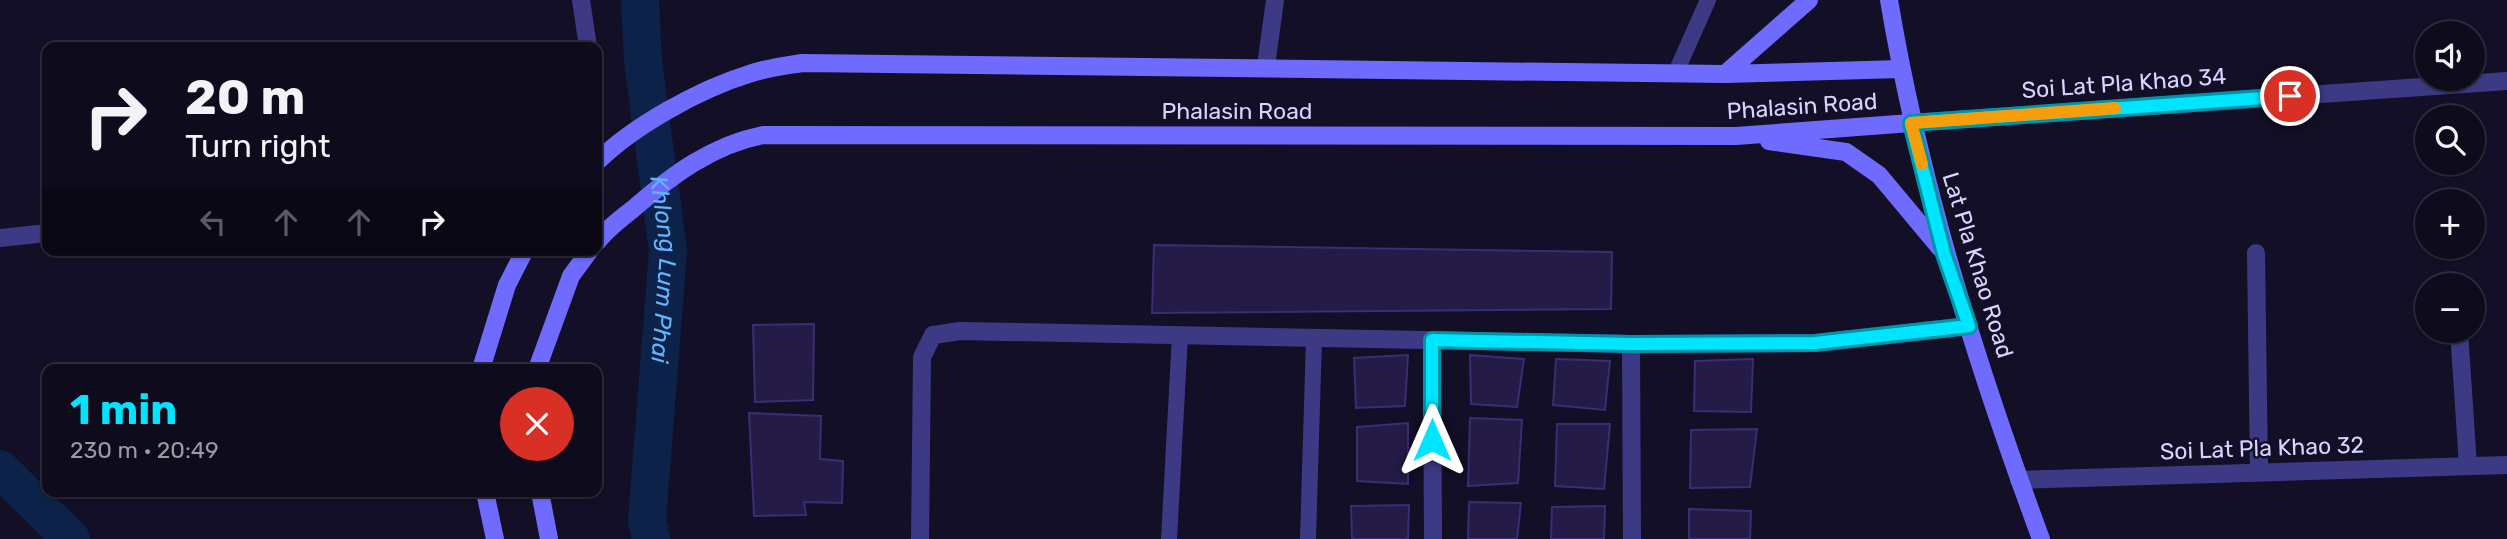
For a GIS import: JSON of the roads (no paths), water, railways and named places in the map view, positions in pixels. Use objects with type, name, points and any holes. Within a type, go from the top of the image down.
[{"type":"main road","points":[[1725,74],[1809,0]]},
{"type":"main road","name":"Lat Pla Khao Road","points":[[1889,0],[1911,123],[1944,254],[2041,539]]},
{"type":"main road","name":"Phalasin Road","points":[[602,157],[612,146],[695,96],[749,74],[802,62],[1725,74],[1900,69]]},
{"type":"main road","name":"Phalasin Road","points":[[602,238],[661,185],[706,155],[735,141],[763,135],[1736,136],[1911,123]]},
{"type":"main road","points":[[1736,136],[1846,152],[1879,176],[1944,254]]},
{"type":"main road","points":[[483,364],[507,285],[522,256]]},
{"type":"main road","points":[[539,364],[571,276],[586,256]]},
{"type":"main road","points":[[486,497],[495,539]]},
{"type":"main road","points":[[541,497],[549,539]]},
{"type":"street","points":[[581,0],[586,42]]},
{"type":"street","points":[[1266,66],[1275,0]]},
{"type":"street","name":"Soi Lat Pla Khao 34","points":[[1911,123],[2507,80]]},
{"type":"street","points":[[0,238],[42,234]]},
{"type":"street","points":[[2256,253],[2259,472]]},
{"type":"street","points":[[920,539],[922,357],[933,335],[960,331],[1632,344],[1815,343],[1969,326]]},
{"type":"street","points":[[1432,340],[1433,539]]},
{"type":"street","points":[[2460,343],[2468,466]]},
{"type":"street","points":[[1632,344],[1632,539]]},
{"type":"street","name":"Soi Lat Pla Khao 32","points":[[2020,480],[2507,465]]},
{"type":"lane","points":[[1676,72],[1708,0]]},
{"type":"lane","points":[[1169,539],[1180,335]]},
{"type":"lane","points":[[1308,539],[1314,338]]},
{"type":"waterway","name":"Khlong Lum Phai","points":[[640,0],[643,61],[668,251],[647,520],[651,539]]},
{"type":"waterway","points":[[0,469],[71,539]]}]
